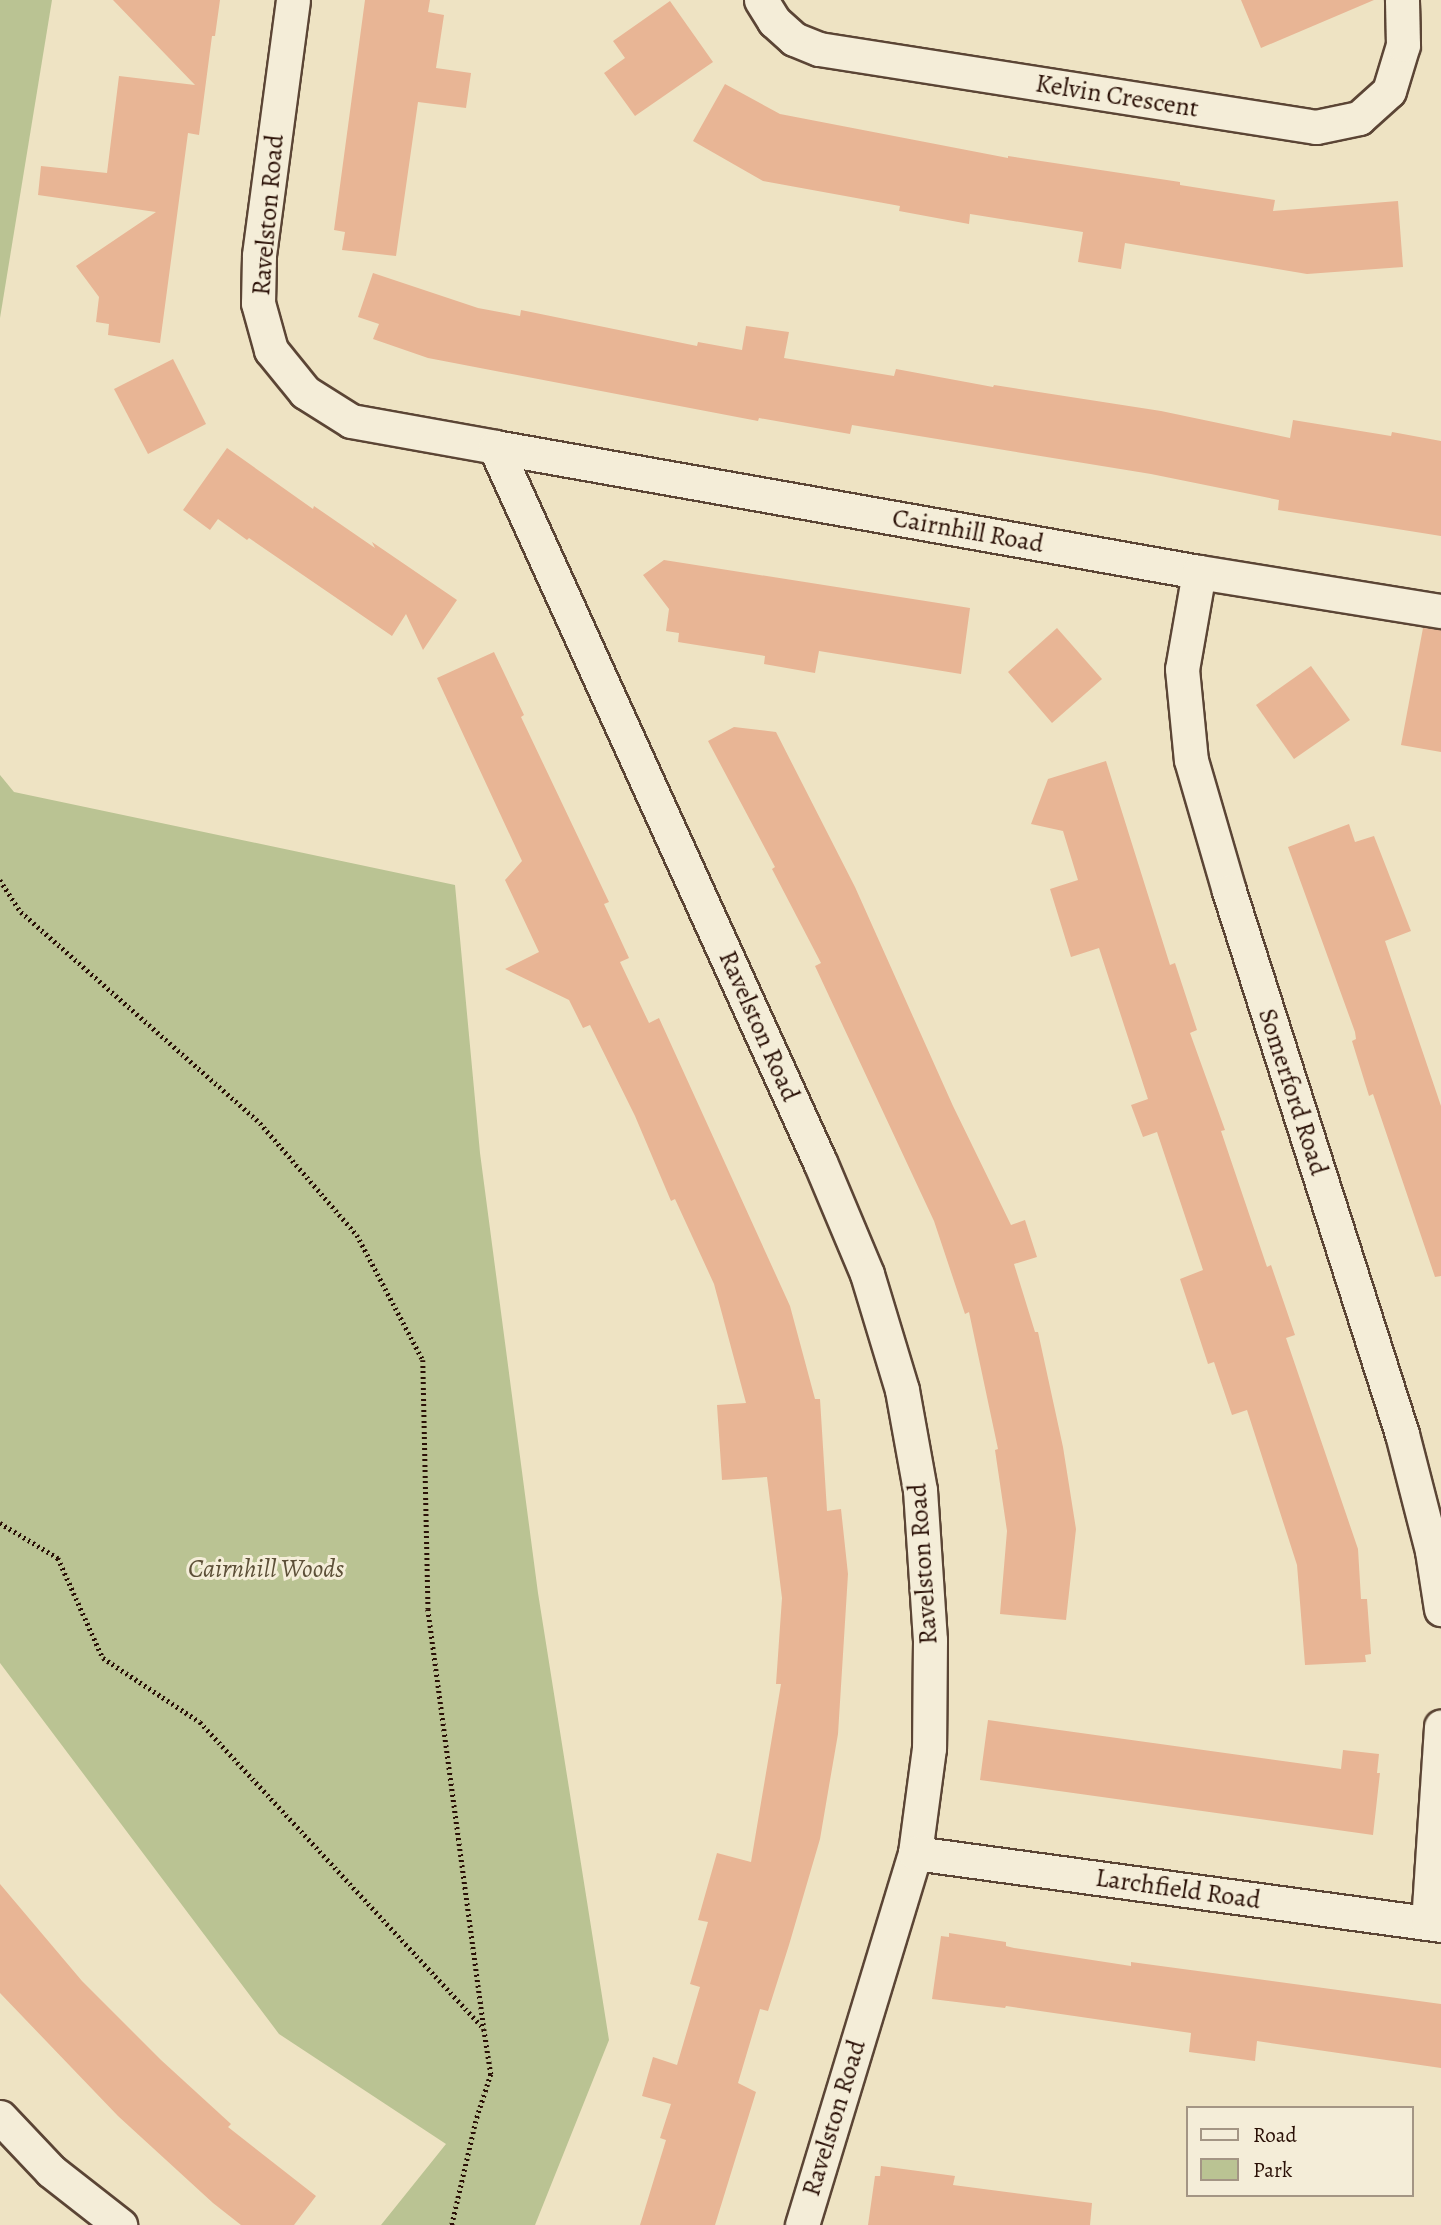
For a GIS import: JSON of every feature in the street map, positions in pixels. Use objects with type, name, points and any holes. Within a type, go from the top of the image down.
[{"type":"street","name":"Ravelston Road","points":[[293,0],[259,256],[258,303],[271,349],[305,392],[351,421],[495,447],[820,1162],[867,1274],[898,1377],[920,1490],[930,1640],[929,1748],[915,1853],[802,2225]]},
{"type":"street","name":"Kelvin Crescent","points":[[761,0],[774,21],[794,39],[819,49],[1316,127],[1359,118],[1389,91],[1402,45],[1402,0]]},
{"type":"street","name":"Cairnhill Road","points":[[495,447],[1199,572],[1441,611]]},
{"type":"street","name":"Somerford Road","points":[[1199,572],[1182,669],[1191,760],[1229,891],[1402,1434],[1432,1550],[1441,1609]]},
{"type":"street","points":[[1434,1924],[1441,1726]]},
{"type":"street","name":"Larchfield Road","points":[[915,1853],[1434,1924]]},
{"type":"street","points":[[0,2117],[51,2171],[120,2225]]},
{"type":"path","points":[[0,880],[21,912],[260,1123],[357,1235],[423,1360],[428,1609],[491,2074],[476,2122],[452,2225]]},
{"type":"path","points":[[0,1523],[58,1558],[103,1658],[200,1722],[484,2029]]},
{"type":"green space","points":[[0,0],[52,0],[0,318]]},
{"type":"green space","name":"Cairnhill Woods","points":[[0,775],[14,792],[455,885],[480,1153],[538,1593],[609,2040],[535,2225],[381,2225],[446,2144],[279,2034],[0,1663]]},
{"type":"building","points":[[113,0],[220,0],[215,36],[212,36],[199,135],[188,133],[160,343],[108,335],[109,324],[96,322],[99,297],[76,266],[156,212],[38,195],[41,166],[107,173],[119,76],[195,85]]},
{"type":"building","points":[[365,0],[430,0],[428,12],[444,15],[436,68],[471,73],[466,108],[418,102],[396,256],[342,250],[345,232],[334,230]]},
{"type":"building","points":[[1241,0],[1374,0],[1261,48]]},
{"type":"building","points":[[670,1],[713,62],[635,116],[604,73],[625,58],[613,41]]},
{"type":"building","points":[[725,84],[780,114],[1008,158],[1180,182],[1180,185],[1275,200],[1273,211],[1398,201],[1403,267],[1307,274],[1125,243],[1121,269],[1078,262],[1083,232],[970,214],[969,224],[899,211],[900,206],[763,181],[693,141]]},
{"type":"building","points":[[373,273],[478,308],[520,316],[521,310],[697,346],[698,342],[742,350],[746,326],[789,332],[784,358],[894,376],[896,369],[993,387],[994,385],[1161,411],[1290,438],[1293,420],[1441,441],[1441,536],[1278,510],[1279,500],[1151,474],[852,425],[850,434],[759,418],[758,421],[428,358],[373,339],[379,324],[358,317]]},
{"type":"building","points":[[173,359],[206,424],[148,454],[114,389]]},
{"type":"building","points":[[227,448],[313,509],[314,506],[375,548],[372,542],[457,600],[423,650],[406,614],[392,636],[218,519],[210,530],[183,510]]},
{"type":"building","points":[[664,560],[970,608],[961,674],[819,651],[815,673],[764,664],[765,656],[678,642],[679,633],[666,631],[669,609],[643,575]]},
{"type":"building","points":[[1057,628],[1102,679],[1052,723],[1008,672]]},
{"type":"building","points":[[1423,628],[1441,630],[1441,752],[1401,745]]},
{"type":"building","points":[[494,652],[524,715],[521,717],[609,902],[604,904],[629,958],[620,962],[649,1023],[659,1018],[790,1306],[815,1399],[820,1399],[827,1511],[841,1509],[848,1574],[838,1734],[820,1839],[768,2011],[760,2009],[738,2083],[756,2092],[715,2225],[640,2225],[666,2140],[660,2138],[671,2104],[642,2096],[653,2057],[677,2065],[700,1987],[690,1984],[708,1922],[698,1920],[717,1853],[751,1862],[781,1684],[776,1684],[782,1598],[767,1477],[722,1480],[717,1405],[746,1403],[714,1284],[675,1199],[671,1201],[635,1116],[590,1025],[583,1028],[569,1000],[505,969],[539,952],[505,880],[522,861],[437,678]]},
{"type":"building","points":[[1311,666],[1350,720],[1294,759],[1256,705]]},
{"type":"building","points":[[734,727],[776,732],[855,887],[953,1106],[1011,1225],[1025,1220],[1037,1257],[1014,1264],[1035,1332],[1038,1332],[1063,1447],[1076,1529],[1066,1620],[1000,1614],[1007,1531],[995,1450],[998,1449],[969,1312],[965,1314],[934,1221],[815,966],[821,963],[772,869],[775,867],[708,741]]},
{"type":"building","points":[[1106,761],[1170,965],[1175,963],[1197,1030],[1190,1033],[1225,1130],[1221,1131],[1267,1267],[1271,1265],[1295,1335],[1286,1338],[1358,1549],[1361,1599],[1367,1599],[1371,1654],[1365,1655],[1366,1662],[1305,1665],[1297,1565],[1247,1410],[1232,1415],[1214,1362],[1208,1364],[1180,1279],[1203,1270],[1157,1132],[1143,1137],[1131,1105],[1148,1099],[1099,948],[1071,957],[1050,889],[1078,880],[1063,831],[1031,824],[1048,779]]},
{"type":"building","points":[[1349,824],[1355,842],[1374,836],[1411,931],[1385,941],[1441,1106],[1441,1276],[1435,1277],[1373,1094],[1369,1096],[1352,1041],[1356,1039],[1355,1032],[1288,847]]},
{"type":"building","points":[[988,1720],[1341,1769],[1343,1750],[1379,1754],[1377,1773],[1380,1773],[1373,1835],[980,1780]]},
{"type":"building","points":[[0,1884],[82,1981],[161,2060],[231,2124],[228,2127],[316,2196],[294,2225],[241,2225],[213,2203],[118,2116],[0,1993]]},
{"type":"building","points":[[949,1933],[1006,1942],[1006,1946],[1014,1948],[1131,1966],[1131,1962],[1441,2004],[1441,2068],[1257,2041],[1255,2061],[1189,2052],[1191,2033],[1006,2006],[932,1999],[941,1936],[949,1937]]},
{"type":"building","points":[[881,2166],[955,2176],[953,2185],[1092,2203],[1090,2225],[868,2225],[875,2176],[880,2176]]}]
